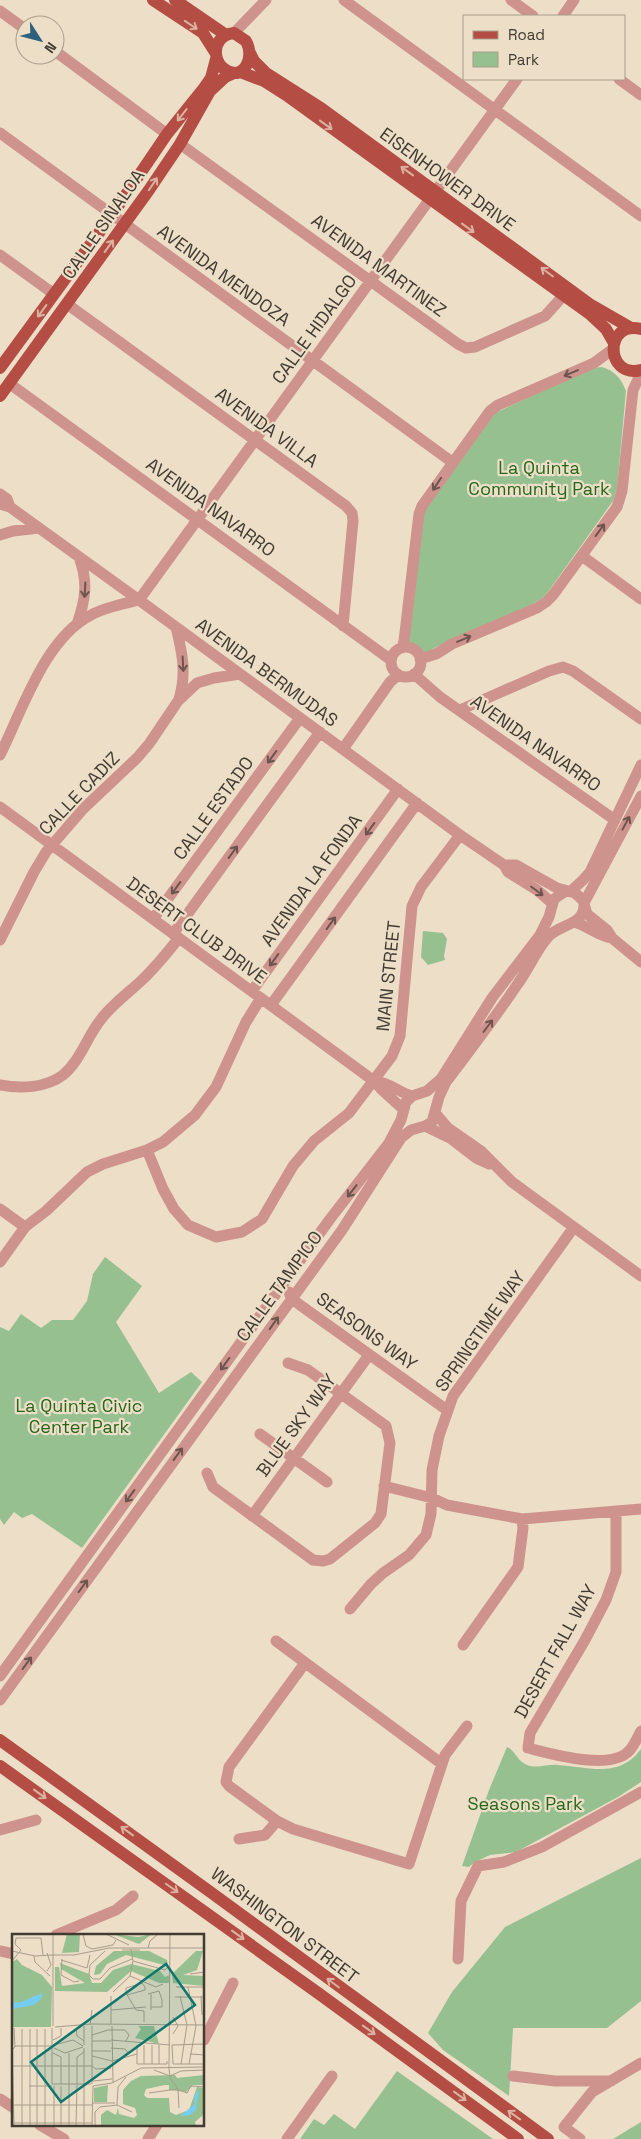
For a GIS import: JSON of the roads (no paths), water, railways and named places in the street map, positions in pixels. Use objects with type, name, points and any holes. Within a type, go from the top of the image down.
[{"type":"main road","points":[[153,0],[203,33],[227,72],[237,73],[248,62],[249,50],[243,38],[230,34],[175,0]]},
{"type":"main road","points":[[215,55],[218,43],[230,34]]},
{"type":"main road","name":"EISENHOWER DRIVE","points":[[249,50],[254,61],[266,73],[300,93],[603,325],[613,346],[614,356],[620,366],[631,371],[641,371]]},
{"type":"main road","name":"CALLE SINALOA","points":[[0,368],[112,215],[167,134],[211,78],[215,55]]},
{"type":"main road","name":"CALLE SINALOA","points":[[0,396],[68,304],[180,144],[210,90],[225,76],[237,73]]},
{"type":"main road","name":"EISENHOWER DRIVE","points":[[237,73],[264,81],[432,195],[478,221],[598,309],[638,328]]},
{"type":"main road","name":"EISENHOWER DRIVE","points":[[613,346],[620,333],[638,328]]},
{"type":"main road","name":"WASHINGTON STREET","points":[[0,1740],[210,1891],[548,2139]]},
{"type":"main road","name":"WASHINGTON STREET","points":[[0,1766],[518,2139]]},
{"type":"street","points":[[230,34],[258,10],[266,0]]},
{"type":"street","points":[[344,0],[641,216]]},
{"type":"street","points":[[511,0],[532,15]]},
{"type":"street","points":[[564,15],[574,0]]},
{"type":"street","points":[[249,50],[249,34],[258,10]]},
{"type":"street","points":[[0,11],[15,22]]},
{"type":"street","points":[[65,59],[167,134]]},
{"type":"street","name":"CALLE HIDALGO","points":[[139,600],[516,80]]},
{"type":"street","points":[[620,80],[641,94]]},
{"type":"street","name":"AVENIDA MENDOZA","points":[[0,133],[452,462]]},
{"type":"street","name":"AVENIDA MARTINEZ","points":[[180,144],[466,348],[475,347],[545,316],[563,296]]},
{"type":"street","points":[[0,255],[54,294]]},
{"type":"street","name":"AVENIDA VILLA","points":[[68,304],[346,506],[352,513],[353,521],[343,626]]},
{"type":"street","points":[[402,648],[419,514],[422,506],[452,462],[481,421],[498,405],[590,365],[613,346]]},
{"type":"street","points":[[420,658],[436,654],[452,644],[537,608],[554,595],[618,507],[622,491],[633,390],[641,371]]},
{"type":"street","name":"AVENIDA NAVARRO","points":[[10,384],[391,660]]},
{"type":"street","name":"AVENIDA BERMUDAS","points":[[0,494],[7,499],[5,506],[39,528],[460,835],[504,865],[508,872],[537,890],[552,906],[553,913],[559,921],[585,925],[602,937],[612,938]]},
{"type":"street","points":[[0,536],[14,531],[39,528]]},
{"type":"street","points":[[582,556],[641,599]]},
{"type":"street","points":[[77,624],[83,608],[86,584],[79,557]]},
{"type":"street","points":[[0,755],[35,680],[50,657],[77,624],[91,614],[139,600]]},
{"type":"street","name":"CALLE CADIZ","points":[[176,627],[184,667],[182,688],[178,701]]},
{"type":"street","points":[[402,648],[413,649],[420,658],[418,670],[409,677],[398,675],[393,671],[391,660],[393,654],[402,648]]},
{"type":"street","points":[[460,710],[549,671],[563,667],[573,671],[641,719]]},
{"type":"street","name":"CALLE CADIZ","points":[[0,940],[34,872],[52,846],[83,809],[137,758],[155,736],[178,701],[197,683],[240,674]]},
{"type":"street","name":"AVENIDA NAVARRO","points":[[414,674],[460,710],[615,820]]},
{"type":"street","points":[[343,749],[390,682],[398,675]]},
{"type":"street","name":"CALLE ESTADO","points":[[153,919],[300,718]]},
{"type":"street","points":[[0,1085],[14,1088],[47,1083],[62,1076],[73,1064],[102,1017],[141,981],[176,936],[320,732]]},
{"type":"street","name":"CALLE TAMPICO","points":[[0,1676],[330,1219],[389,1143],[401,1120],[406,1102],[414,1096],[427,1091],[441,1078],[492,998],[540,935],[557,895],[568,891],[590,872],[641,766]]},
{"type":"street","name":"AVENIDA LA FONDA","points":[[252,991],[398,789]]},
{"type":"street","name":"CALLE TAMPICO","points":[[0,1700],[342,1230],[401,1138],[411,1130],[432,1122],[439,1097],[446,1082],[516,986],[548,937],[561,926],[573,923],[581,917],[584,905],[641,796]]},
{"type":"street","points":[[0,1262],[25,1227],[46,1211],[88,1172],[104,1164],[147,1150],[176,1133],[205,1104],[216,1087],[246,1022],[266,1001],[418,803]]},
{"type":"street","name":"DESERT CLUB DRIVE","points":[[0,807],[374,1080],[381,1090],[403,1111],[409,1124],[423,1127],[450,1138],[476,1158],[499,1169]]},
{"type":"street","name":"MAIN STREET","points":[[147,1150],[166,1196],[188,1225],[216,1237],[242,1232],[262,1219],[293,1166],[314,1141],[349,1113],[392,1056],[400,1036],[412,906],[415,897],[460,835]]},
{"type":"street","name":"AVENIDA BERMUDAS","points":[[504,865],[516,865],[557,888],[580,896],[587,914],[641,962]]},
{"type":"street","name":"DESERT CLUB DRIVE","points":[[374,1080],[385,1082],[404,1094],[430,1098],[436,1112],[448,1128],[481,1151],[512,1182],[641,1276]]},
{"type":"street","points":[[0,1209],[25,1227]]},
{"type":"street","points":[[291,1298],[288,1290],[316,1249],[330,1219]]},
{"type":"street","name":"SPRINGTIME WAY","points":[[350,1610],[383,1573],[409,1555],[422,1542],[429,1526],[432,1470],[439,1436],[453,1396],[574,1227]]},
{"type":"street","name":"SEASONS WAY","points":[[291,1298],[447,1410]]},
{"type":"street","name":"BLUE SKY WAY","points":[[252,1516],[369,1355]]},
{"type":"street","points":[[207,1472],[213,1487],[313,1560],[323,1561],[338,1553],[375,1522],[383,1507],[390,1443],[386,1426],[308,1370],[288,1363]]},
{"type":"street","points":[[260,1434],[327,1482]]},
{"type":"street","points":[[384,1486],[432,1498],[447,1505],[522,1519],[641,1509]]},
{"type":"street","name":"DESERT FALL WAY","points":[[616,1511],[616,1572],[606,1600],[585,1640],[530,1733],[528,1748],[562,1757],[611,1761],[628,1752],[641,1732]]},
{"type":"street","points":[[463,1645],[518,1567],[523,1528],[522,1519]]},
{"type":"street","points":[[276,1641],[442,1764]]},
{"type":"street","points":[[305,1663],[229,1767],[226,1777],[226,1782],[229,1786],[277,1821],[293,1829],[409,1864],[445,1755],[467,1726]]},
{"type":"street","points":[[458,1960],[461,1901],[478,1866],[504,1862],[542,1847],[641,1792]]},
{"type":"street","points":[[0,1830],[36,1820]]},
{"type":"street","points":[[239,1839],[265,1835],[277,1821]]},
{"type":"street","points":[[58,1934],[116,1910],[133,1896]]},
{"type":"street","points":[[205,2038],[233,1982]]},
{"type":"street","points":[[580,2139],[564,2127],[592,2092],[641,2063]]},
{"type":"street","points":[[287,2139],[332,2076]]},
{"type":"street","points":[[513,2076],[556,2081],[611,2081]]},
{"type":"street","points":[[0,2099],[12,2107]]},
{"type":"street","points":[[42,2126],[64,2139]]},
{"type":"street","points":[[148,2139],[156,2126]]},
{"type":"park label","name":"La Quinta Community Park","points":[[539,477]]},
{"type":"park label","name":"La Quinta Civic Center Park","points":[[79,1415]]},
{"type":"park label","name":"Seasons Park","points":[[525,1803]]}]
